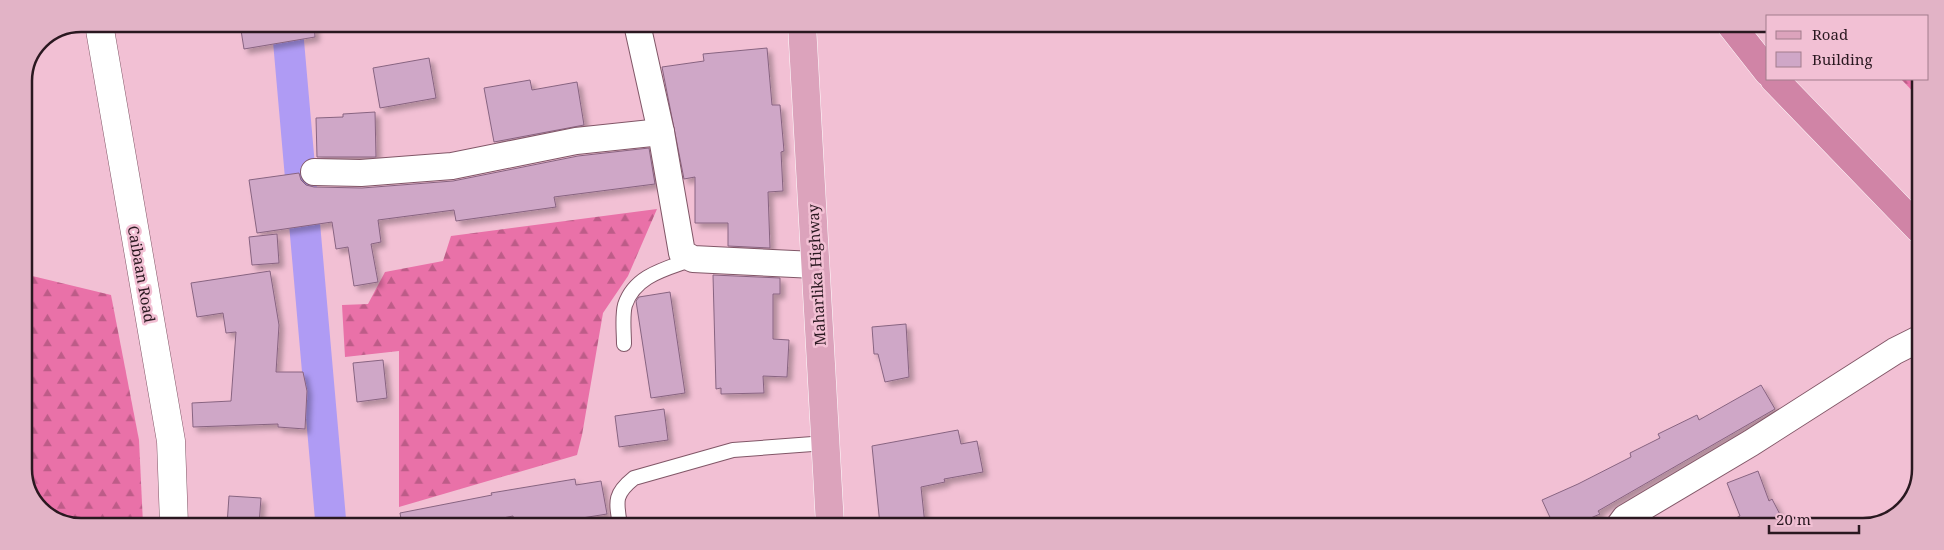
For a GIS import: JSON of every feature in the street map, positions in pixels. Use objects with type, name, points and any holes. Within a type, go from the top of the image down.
[{"type":"highway","points":[[1737,33],[1766,70]]},
{"type":"highway","points":[[1775,80],[1911,220]]},
{"type":"main road","name":"Maharlika Highway","points":[[802,33],[830,518]]},
{"type":"street","name":"Caibaan Road","points":[[101,33],[171,441],[174,518]]},
{"type":"street","points":[[639,33],[661,132],[682,253],[693,259],[815,265]]},
{"type":"street","points":[[314,172],[361,173],[452,166],[576,141],[661,132]]},
{"type":"street","points":[[1625,518],[1759,438],[1912,343]]},
{"type":"lane","points":[[624,344],[624,306],[633,288],[649,275],[693,259]]},
{"type":"lane","points":[[619,518],[616,505],[621,488],[634,478],[733,450],[826,443]]},
{"type":"green space","points":[[1902,80],[1911,80],[1911,90]]},
{"type":"green space","points":[[657,209],[628,276],[603,313],[577,455],[399,507],[399,351],[345,357],[342,305],[368,304],[385,272],[443,261],[451,236]]},
{"type":"green space","points":[[33,276],[111,295],[139,440],[143,518],[81,518],[68,516],[51,507],[41,496],[34,482],[33,472]]},
{"type":"building","points":[[241,33],[315,33],[315,37],[244,49]]},
{"type":"building","points":[[767,48],[772,105],[780,105],[784,151],[781,152],[783,191],[768,192],[770,248],[728,246],[728,223],[695,223],[695,177],[684,179],[662,67],[704,61],[703,54]]},
{"type":"building","points":[[429,58],[436,98],[380,108],[373,68]]},
{"type":"building","points":[[530,80],[532,90],[577,82],[584,125],[494,142],[484,88]]},
{"type":"building","points":[[375,112],[376,157],[317,157],[316,118],[343,117],[343,114]]},
{"type":"building","points":[[649,148],[655,184],[554,197],[556,207],[456,221],[454,210],[378,220],[381,242],[371,244],[378,282],[354,286],[348,247],[336,249],[332,222],[257,233],[249,180],[299,173],[301,180],[306,185],[314,187],[362,188],[453,181],[578,156]]},
{"type":"building","points":[[277,234],[279,263],[252,265],[249,237]]},
{"type":"building","points":[[270,271],[279,325],[276,372],[303,372],[307,391],[305,429],[278,427],[278,424],[193,427],[192,403],[231,401],[236,332],[226,333],[223,313],[197,317],[191,283]]},
{"type":"building","points":[[713,275],[780,278],[780,294],[773,294],[773,339],[789,340],[787,377],[763,376],[764,393],[721,394],[721,388],[716,389]]},
{"type":"building","points":[[670,292],[685,393],[651,398],[636,301],[639,297]]},
{"type":"building","points":[[906,324],[909,377],[885,382],[878,354],[874,354],[872,327]]},
{"type":"building","points":[[383,360],[387,398],[357,402],[353,363]]},
{"type":"building","points":[[1761,385],[1775,409],[1598,511],[1600,514],[1591,518],[1550,518],[1542,500],[1631,457],[1630,453],[1660,438],[1658,434],[1697,415],[1699,420]]},
{"type":"building","points":[[664,409],[668,440],[619,447],[615,416]]},
{"type":"building","points":[[958,430],[961,444],[977,441],[983,472],[944,479],[945,482],[921,487],[924,518],[879,518],[872,446]]},
{"type":"building","points":[[1758,471],[1769,501],[1772,499],[1782,518],[1736,518],[1740,516],[1727,483]]},
{"type":"building","points":[[575,479],[576,485],[601,481],[607,514],[582,518],[513,518],[513,516],[503,518],[401,518],[400,513],[492,495],[491,493]]},
{"type":"building","points":[[229,496],[261,498],[260,518],[227,518]]},
{"type":"waterway","points":[[288,33],[330,518]]}]
